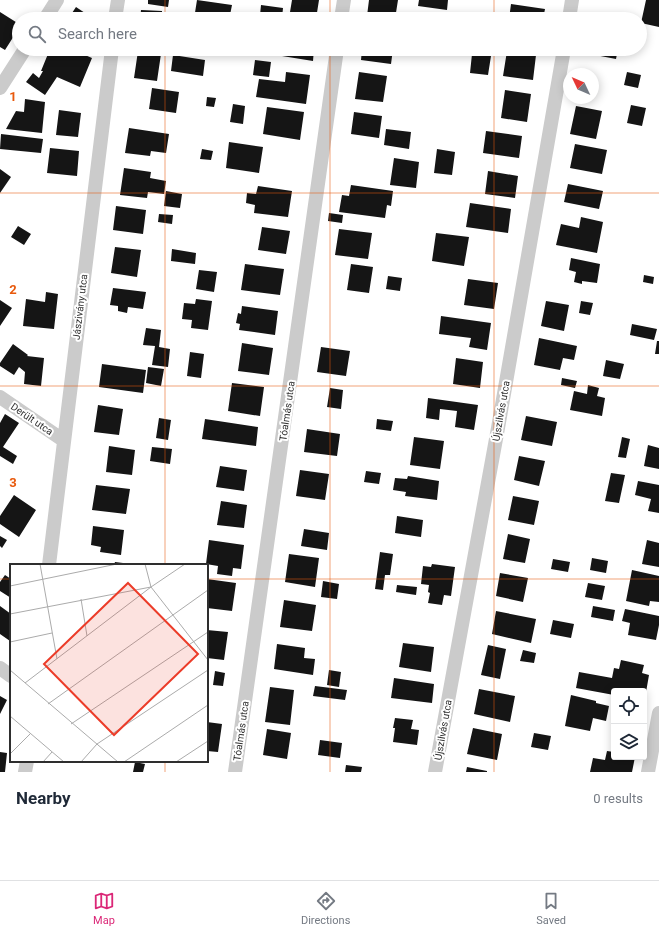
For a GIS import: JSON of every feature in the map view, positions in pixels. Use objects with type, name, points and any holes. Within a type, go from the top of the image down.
[{"type":"street","points":[[49,12],[57,0]]},
{"type":"street","points":[[116,12],[118,0]]},
{"type":"street","points":[[342,12],[344,0]]},
{"type":"street","points":[[570,12],[572,0]]},
{"type":"street","points":[[0,88],[21,56]]},
{"type":"street","name":"Jászivány utca","points":[[49,564],[111,56]]},
{"type":"street","name":"Tóalmás utca","points":[[235,772],[336,56]]},
{"type":"street","name":"Újszilvás utca","points":[[435,772],[498,428],[563,56]]},
{"type":"street","name":"Derült utca","points":[[0,397],[64,440]]},
{"type":"street","points":[[0,668],[10,675]]},
{"type":"street","points":[[648,772],[659,713]]},
{"type":"street","points":[[25,772],[27,762]]},
{"type":"building","points":[[148,0],[169,0],[168,7],[148,4]]},
{"type":"building","points":[[197,0],[232,5],[231,12],[195,12]]},
{"type":"building","points":[[292,0],[319,0],[317,12],[290,12]]},
{"type":"building","points":[[369,0],[398,0],[396,12],[368,12]]},
{"type":"building","points":[[419,0],[448,0],[447,10],[418,6]]},
{"type":"building","points":[[646,0],[659,0],[659,27],[647,24],[647,12],[643,12]]},
{"type":"building","points":[[511,4],[545,9],[544,12],[510,12]]},
{"type":"building","points":[[261,5],[283,8],[283,12],[260,12]]},
{"type":"building","points":[[76,7],[84,12],[73,12]]},
{"type":"building","points":[[141,10],[162,11],[162,12],[141,12]]},
{"type":"building","points":[[0,12],[12,20],[12,39],[5,50],[0,47]]},
{"type":"building","points":[[47,56],[87,56],[92,58],[80,87],[57,77],[45,95],[26,82],[33,73],[39,78],[43,71],[41,71]]},
{"type":"building","points":[[137,56],[161,56],[157,81],[134,78]]},
{"type":"building","points":[[173,56],[205,60],[203,76],[171,71]]},
{"type":"building","points":[[282,56],[313,56],[313,61]]},
{"type":"building","points":[[361,56],[392,56],[391,64],[361,60]]},
{"type":"building","points":[[472,56],[491,56],[488,75],[470,73]]},
{"type":"building","points":[[506,56],[536,56],[533,80],[503,76]]},
{"type":"building","points":[[600,56],[617,56],[616,59]]},
{"type":"building","points":[[255,60],[271,62],[269,77],[253,75]]},
{"type":"building","points":[[286,72],[310,75],[306,104],[256,97],[259,79],[285,82]]},
{"type":"building","points":[[359,72],[387,76],[383,102],[355,99]]},
{"type":"building","points":[[627,72],[641,75],[638,88],[624,85]]},
{"type":"building","points":[[152,88],[179,92],[176,113],[149,109]]},
{"type":"building","points":[[505,90],[531,94],[527,122],[501,118]]},
{"type":"building","points":[[207,97],[216,98],[214,107],[206,106]]},
{"type":"building","points":[[25,99],[45,102],[42,133],[6,129],[16,111],[24,112]]},
{"type":"building","points":[[233,104],[245,106],[243,124],[230,122]]},
{"type":"building","points":[[631,105],[646,108],[642,126],[627,123]]},
{"type":"building","points":[[576,106],[602,111],[596,139],[570,134]]},
{"type":"building","points":[[267,107],[304,112],[300,140],[263,134]]},
{"type":"building","points":[[59,110],[81,113],[78,137],[56,135]]},
{"type":"building","points":[[354,112],[382,116],[379,138],[351,134]]},
{"type":"building","points":[[129,128],[169,134],[166,153],[151,151],[150,156],[125,153]]},
{"type":"building","points":[[386,129],[411,132],[409,149],[384,145]]},
{"type":"building","points":[[486,131],[522,136],[519,158],[483,153]]},
{"type":"building","points":[[1,134],[43,139],[41,153],[0,149]]},
{"type":"building","points":[[229,142],[263,147],[259,173],[226,168]]},
{"type":"building","points":[[575,144],[607,150],[602,174],[570,168]]},
{"type":"building","points":[[50,148],[79,151],[77,176],[47,173]]},
{"type":"building","points":[[202,149],[213,151],[211,160],[200,159]]},
{"type":"building","points":[[437,149],[455,152],[452,175],[434,173]]},
{"type":"building","points":[[394,158],[419,162],[416,188],[390,185]]},
{"type":"building","points":[[124,168],[151,172],[150,178],[166,181],[164,194],[148,192],[147,198],[120,195]]},
{"type":"building","points":[[0,169],[11,177],[0,193]]},
{"type":"building","points":[[488,171],[518,176],[515,198],[485,194]]},
{"type":"building","points":[[568,184],[603,191],[599,209],[564,202]]},
{"type":"building","points":[[351,185],[393,191],[391,206],[387,205],[385,218],[339,212],[342,195],[349,196]]},
{"type":"building","points":[[258,186],[292,191],[288,217],[254,213],[255,205],[246,203],[247,193],[256,194]]},
{"type":"building","points":[[166,191],[182,194],[180,208],[164,206]]},
{"type":"building","points":[[470,203],[511,209],[508,233],[466,227]]},
{"type":"building","points":[[116,206],[146,210],[143,234],[113,230]]},
{"type":"building","points":[[329,213],[343,215],[342,223],[328,221]]},
{"type":"building","points":[[159,214],[173,215],[172,224],[158,222]]},
{"type":"building","points":[[581,217],[603,222],[597,253],[556,245],[561,224],[579,228]]},
{"type":"building","points":[[18,226],[31,234],[24,245],[11,237]]},
{"type":"building","points":[[262,227],[290,231],[286,254],[258,250]]},
{"type":"building","points":[[339,229],[372,233],[368,259],[335,255]]},
{"type":"building","points":[[436,233],[469,237],[464,266],[432,261]]},
{"type":"building","points":[[115,247],[141,250],[137,277],[111,273]]},
{"type":"building","points":[[172,249],[196,253],[195,264],[171,261]]},
{"type":"building","points":[[571,258],[600,264],[597,283],[582,281],[582,284],[574,282],[576,272],[569,270]]},
{"type":"building","points":[[245,264],[284,269],[280,295],[241,290]]},
{"type":"building","points":[[351,264],[373,267],[369,293],[347,290]]},
{"type":"building","points":[[199,270],[217,272],[214,292],[196,289]]},
{"type":"building","points":[[644,275],[654,277],[653,284],[643,282]]},
{"type":"building","points":[[388,276],[402,278],[400,291],[386,289]]},
{"type":"building","points":[[468,279],[498,283],[494,309],[464,305]]},
{"type":"building","points":[[113,288],[146,292],[143,309],[128,307],[127,313],[118,311],[118,306],[110,305]]},
{"type":"building","points":[[46,292],[58,294],[54,329],[23,326],[26,299],[45,302]]},
{"type":"building","points":[[196,299],[212,301],[208,330],[191,328],[192,320],[182,319],[184,303],[195,304]]},
{"type":"building","points":[[0,300],[12,308],[0,326]]},
{"type":"building","points":[[546,301],[569,305],[564,331],[541,326]]},
{"type":"building","points":[[581,301],[593,303],[590,315],[579,313]]},
{"type":"building","points":[[242,306],[278,311],[275,335],[239,330],[240,324],[236,323],[238,313],[241,314]]},
{"type":"building","points":[[441,316],[491,323],[487,350],[469,347],[471,338],[439,334]]},
{"type":"building","points":[[632,324],[657,329],[654,340],[630,335]]},
{"type":"building","points":[[146,328],[161,330],[159,347],[170,349],[168,367],[152,365],[155,346],[143,345]]},
{"type":"building","points":[[539,338],[577,346],[574,360],[563,358],[560,370],[534,365]]},
{"type":"building","points":[[657,341],[659,341],[659,354],[655,354]]},
{"type":"building","points":[[242,343],[273,348],[269,375],[238,371]]},
{"type":"building","points":[[13,344],[28,355],[27,356],[44,358],[41,386],[24,384],[25,372],[19,367],[14,375],[0,366],[0,363]]},
{"type":"building","points":[[321,347],[350,351],[346,376],[317,372]]},
{"type":"building","points":[[190,352],[204,354],[201,378],[187,376]]},
{"type":"building","points":[[456,358],[483,362],[480,388],[453,384]]},
{"type":"building","points":[[606,360],[624,364],[620,379],[603,376]]},
{"type":"building","points":[[102,364],[146,370],[143,393],[99,387]]},
{"type":"building","points":[[148,367],[164,369],[161,386],[146,383]]},
{"type":"building","points":[[562,378],[577,381],[575,388],[561,385]]},
{"type":"building","points":[[232,383],[264,387],[260,416],[228,411]]},
{"type":"building","points":[[588,385],[599,388],[597,396],[605,398],[602,416],[570,410],[574,391],[587,394]]},
{"type":"building","points":[[330,388],[343,390],[341,409],[327,407]]},
{"type":"building","points":[[428,398],[478,405],[474,430],[455,427],[457,411],[440,409],[439,420],[426,418]]},
{"type":"building","points":[[98,405],[123,409],[119,435],[94,432]]},
{"type":"building","points":[[5,414],[19,423],[3,447],[17,456],[13,464],[0,456],[0,423]]},
{"type":"building","points":[[526,416],[557,422],[552,446],[521,440]]},
{"type":"building","points":[[159,418],[171,420],[168,440],[156,438]]},
{"type":"building","points":[[205,419],[258,427],[256,446],[202,439]]},
{"type":"building","points":[[377,419],[393,421],[391,431],[376,429]]},
{"type":"building","points":[[307,429],[340,434],[337,456],[304,452]]},
{"type":"building","points":[[414,437],[444,441],[440,469],[410,465]]},
{"type":"building","points":[[622,437],[630,439],[626,458],[618,457]]},
{"type":"building","points":[[648,445],[659,448],[659,469],[644,466]]},
{"type":"building","points":[[109,446],[135,450],[132,475],[106,472]]},
{"type":"building","points":[[152,447],[172,449],[170,464],[150,461]]},
{"type":"building","points":[[519,456],[545,461],[539,486],[514,480]]},
{"type":"building","points":[[220,466],[247,470],[244,491],[216,487]]},
{"type":"building","points":[[300,470],[329,474],[325,500],[296,496]]},
{"type":"building","points":[[366,471],[381,473],[379,484],[364,482]]},
{"type":"building","points":[[611,473],[625,475],[619,503],[605,501]]},
{"type":"building","points":[[408,476],[439,481],[437,500],[405,496],[406,492],[393,490],[395,478],[407,479]]},
{"type":"building","points":[[638,481],[659,485],[659,513],[648,511],[651,499],[635,495]]},
{"type":"building","points":[[96,485],[130,489],[126,514],[92,510]]},
{"type":"building","points":[[14,495],[36,510],[19,537],[0,524],[0,516]]},
{"type":"building","points":[[513,496],[539,501],[534,525],[508,520]]},
{"type":"building","points":[[221,501],[247,505],[244,528],[217,525]]},
{"type":"building","points":[[397,516],[423,520],[421,537],[395,533]]},
{"type":"building","points":[[93,526],[124,530],[121,555],[100,552],[101,547],[91,545]]},
{"type":"building","points":[[304,529],[329,533],[327,550],[301,546]]},
{"type":"building","points":[[508,534],[530,539],[525,563],[503,559]]},
{"type":"building","points":[[0,536],[7,540],[2,548],[0,546]]},
{"type":"building","points":[[209,540],[244,545],[241,569],[233,568],[232,576],[217,574],[218,566],[206,564]]},
{"type":"building","points":[[647,540],[659,543],[659,567],[642,564]]},
{"type":"building","points":[[380,552],[393,554],[390,575],[385,575],[383,590],[375,589]]},
{"type":"building","points":[[289,554],[319,558],[315,587],[285,582]]},
{"type":"building","points":[[592,558],[608,561],[606,573],[590,570]]},
{"type":"building","points":[[553,559],[570,562],[568,572],[551,569]]},
{"type":"building","points":[[115,562],[131,564],[114,564]]},
{"type":"building","points":[[432,564],[455,567],[451,596],[444,595],[442,605],[428,603],[430,593],[428,592],[429,585],[421,584],[423,566],[431,567]]},
{"type":"building","points":[[632,570],[659,576],[659,602],[650,601],[649,606],[626,601]]},
{"type":"building","points":[[500,573],[528,578],[523,602],[496,596]]},
{"type":"building","points":[[5,575],[10,578],[10,597],[0,591],[0,582]]},
{"type":"building","points":[[208,579],[236,583],[232,611],[208,608]]},
{"type":"building","points":[[323,581],[339,584],[337,599],[321,597]]},
{"type":"building","points":[[588,583],[605,586],[602,600],[585,597]]},
{"type":"building","points":[[397,585],[417,587],[416,595],[396,592]]},
{"type":"building","points":[[284,600],[316,605],[312,631],[280,627]]},
{"type":"building","points":[[0,606],[10,613],[10,641],[0,634]]},
{"type":"building","points":[[593,606],[615,610],[613,621],[591,617]]},
{"type":"building","points":[[625,609],[659,616],[656,640],[628,635],[630,623],[622,621]]},
{"type":"building","points":[[496,611],[536,619],[531,643],[492,634]]},
{"type":"building","points":[[553,620],[574,624],[571,638],[550,634]]},
{"type":"building","points":[[208,630],[228,632],[224,660],[208,658]]},
{"type":"building","points":[[403,643],[434,647],[431,672],[399,667]]},
{"type":"building","points":[[277,644],[305,648],[304,658],[315,659],[313,675],[274,669]]},
{"type":"building","points":[[488,645],[506,649],[500,679],[481,675]]},
{"type":"building","points":[[523,650],[536,653],[534,663],[520,661]]},
{"type":"building","points":[[621,660],[644,665],[642,673],[649,675],[647,688],[611,688],[611,694],[576,688],[579,672],[612,678],[614,668],[619,669]]},
{"type":"building","points":[[329,670],[341,672],[339,687],[327,685]]},
{"type":"building","points":[[215,671],[225,673],[223,686],[213,685]]},
{"type":"building","points":[[394,678],[434,684],[432,703],[391,698]]},
{"type":"building","points":[[315,686],[347,690],[345,700],[313,696]]},
{"type":"building","points":[[270,687],[294,690],[290,725],[265,722]]},
{"type":"building","points":[[479,689],[515,696],[510,722],[474,714]]},
{"type":"building","points":[[571,695],[609,706],[606,721],[593,718],[590,731],[565,726]]},
{"type":"building","points":[[0,696],[7,700],[0,714]]},
{"type":"building","points":[[395,718],[413,720],[411,729],[419,730],[417,745],[393,742]]},
{"type":"building","points":[[208,722],[222,724],[218,752],[208,751]]},
{"type":"building","points":[[473,728],[502,734],[497,760],[467,754]]},
{"type":"building","points":[[267,729],[291,733],[287,759],[263,755]]},
{"type":"building","points":[[534,733],[551,736],[548,750],[531,747]]},
{"type":"building","points":[[320,740],[342,743],[340,758],[318,755]]},
{"type":"building","points":[[607,751],[611,752],[611,760],[634,760],[632,772],[590,772],[593,758],[605,760]]},
{"type":"building","points":[[0,752],[7,753],[5,772],[0,772]]},
{"type":"building","points":[[135,762],[145,764],[143,772],[133,772]]},
{"type":"building","points":[[346,765],[362,767],[361,772],[345,772]]},
{"type":"building","points":[[467,767],[487,771],[487,772],[466,772]]}]
